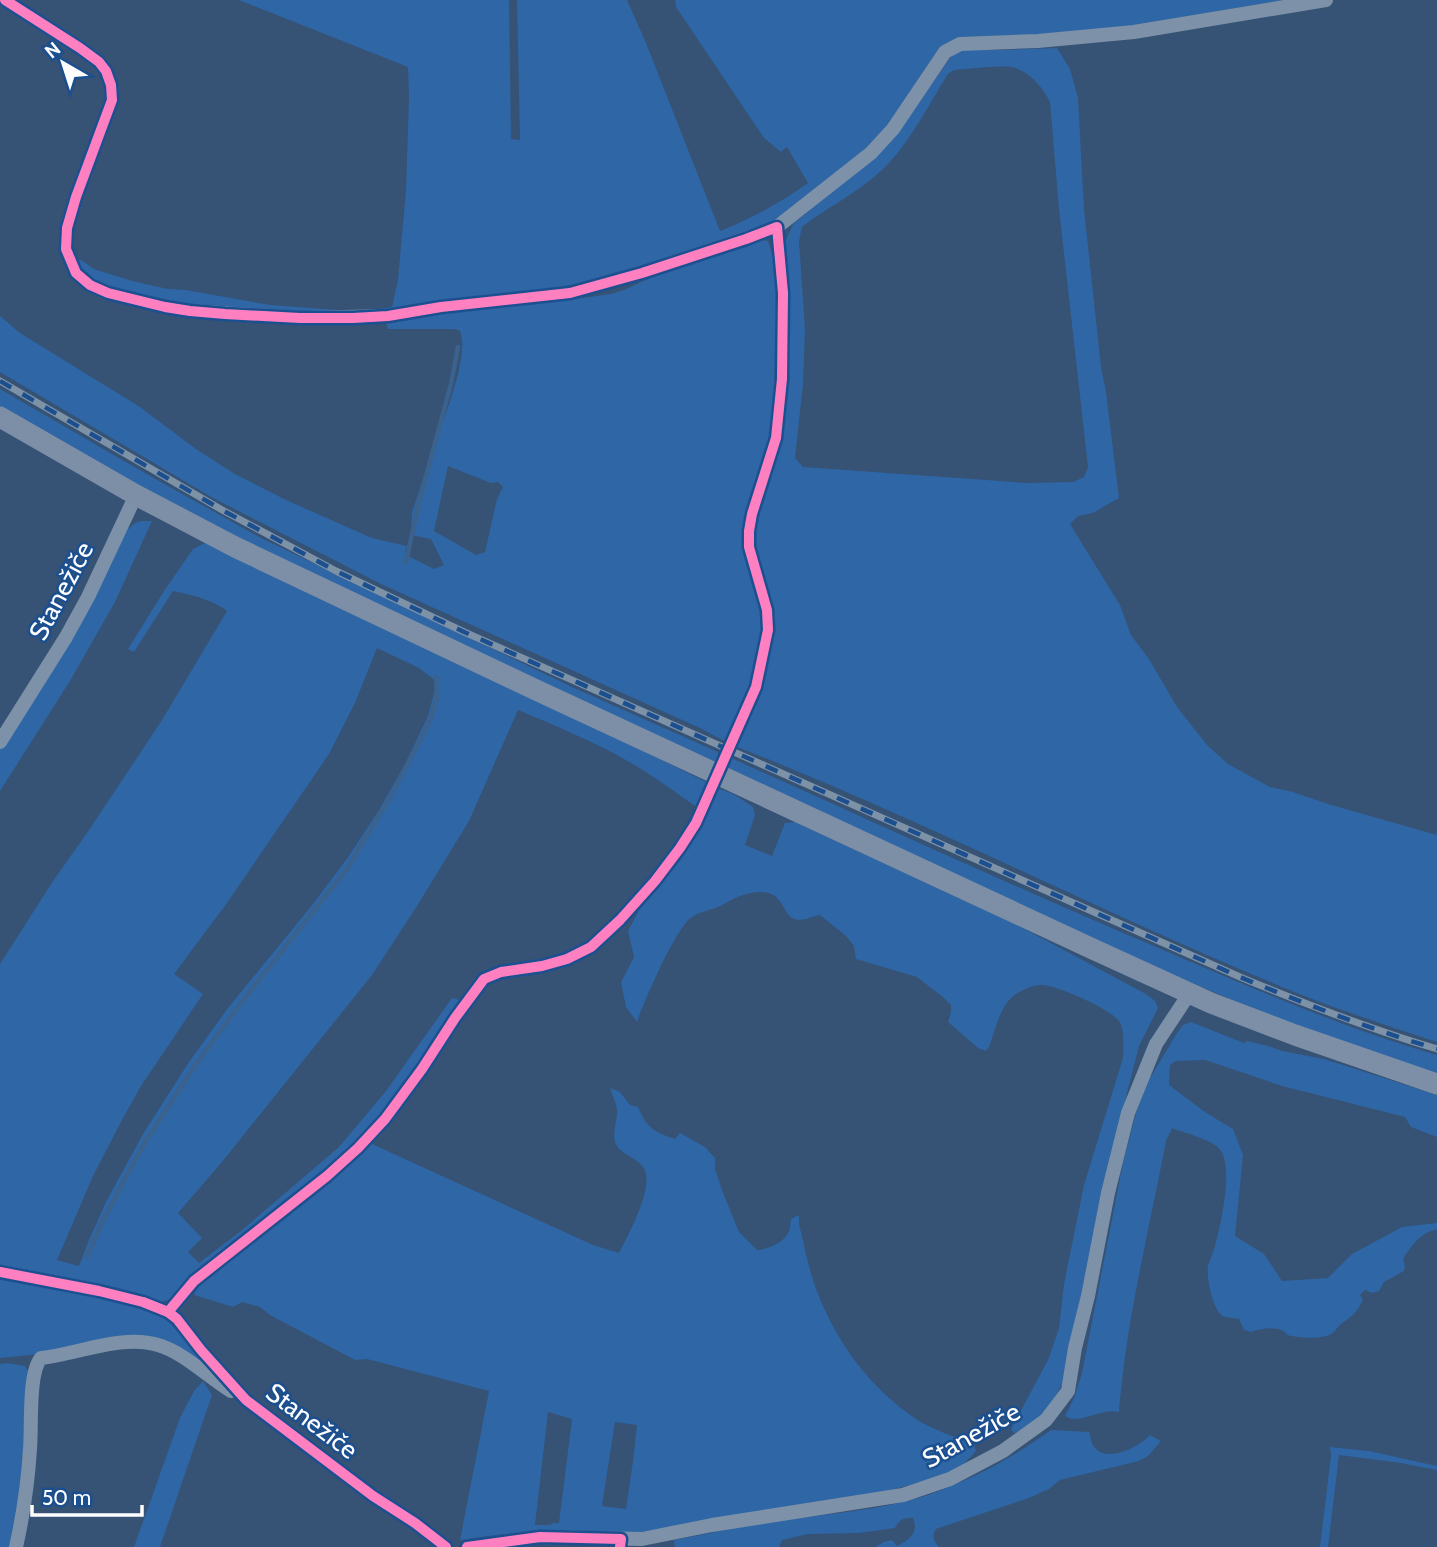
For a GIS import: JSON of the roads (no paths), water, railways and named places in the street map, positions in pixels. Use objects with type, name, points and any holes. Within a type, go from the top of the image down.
[{"type":"main road","points":[[0,417],[136,495],[235,547],[717,774],[1189,993],[1295,1035],[1437,1084]]},
{"type":"street","points":[[5,0],[99,62],[111,85],[112,100],[67,228],[66,249],[76,273],[90,285],[108,293],[165,307],[300,318],[388,316],[441,307],[570,293],[642,273],[777,227],[871,153],[892,130],[945,52],[960,44],[1038,41],[1134,32],[1326,0]]},
{"type":"street","points":[[168,1312],[194,1281],[327,1176],[358,1148],[385,1119],[484,979],[500,972],[542,967],[567,959],[590,947],[620,920],[655,881],[696,823],[756,687],[768,630],[767,610],[749,547],[749,531],[752,513],[776,438],[782,379],[783,293],[777,227]]},
{"type":"street","name":"Stanežiče","points":[[0,742],[66,637],[136,495]]},
{"type":"street","name":"Stanežiče","points":[[467,1547],[540,1537],[642,1539],[712,1524],[903,1495],[950,1479],[1003,1451],[1046,1420],[1068,1391],[1108,1194],[1128,1113],[1156,1044],[1189,993]]},
{"type":"street","name":"Stanežiče","points":[[0,1272],[99,1291],[143,1302],[168,1312],[246,1400]]},
{"type":"street","name":"Stanežiče","points":[[16,1547],[30,1451],[37,1363],[41,1358],[122,1342],[160,1345],[180,1356],[246,1400],[373,1496],[446,1547]]},
{"type":"waterway","points":[[406,562],[458,347]]},
{"type":"waterway","points":[[87,1257],[102,1222],[144,1144],[196,1064],[347,869],[392,794],[430,721],[437,698],[436,677]]},
{"type":"railway","points":[[0,381],[224,511],[336,571],[462,631],[1240,977],[1338,1016],[1437,1049]]}]
